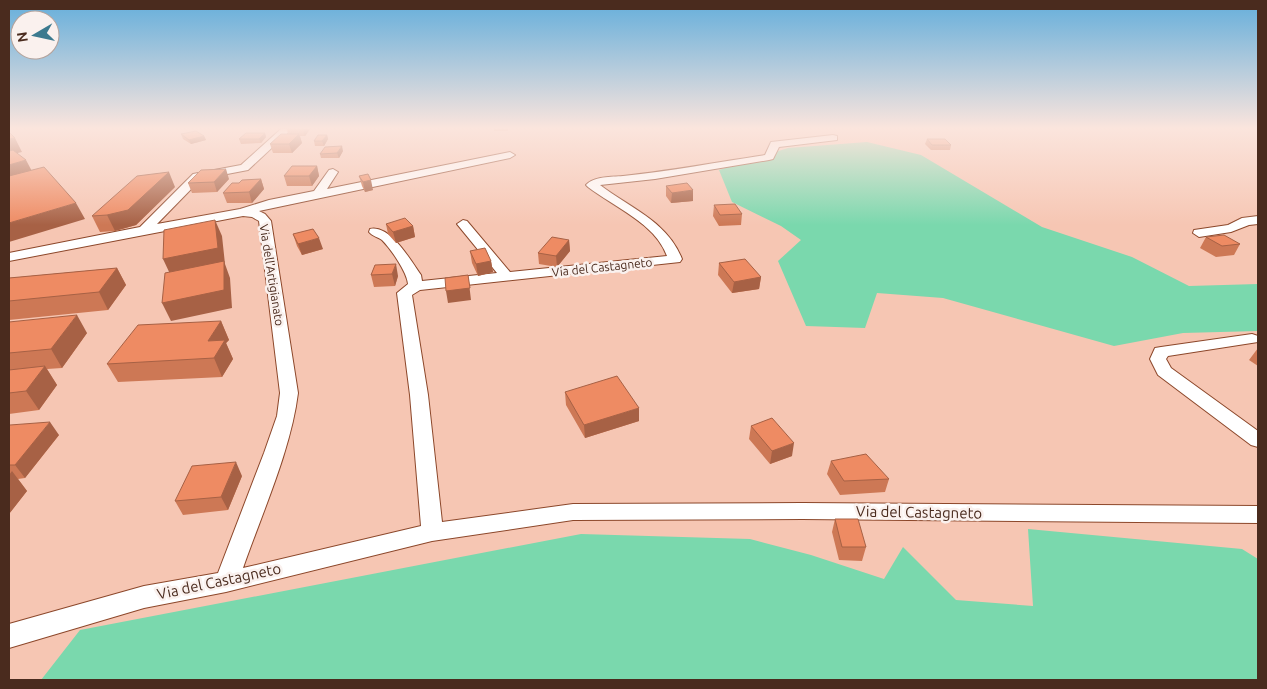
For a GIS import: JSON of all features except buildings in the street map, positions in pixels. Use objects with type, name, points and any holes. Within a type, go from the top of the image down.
[{"type":"street","points":[[144,230],[197,176],[244,168],[252,161]]},
{"type":"street","name":"Via del Castagneto","points":[[416,286],[675,259],[673,249],[654,228],[592,185],[597,182],[656,176],[744,161]]},
{"type":"street","points":[[318,194],[333,172]]},
{"type":"street","points":[[9,257],[243,212]]},
{"type":"street","name":"Via dell'Artigianato","points":[[226,582],[274,453],[286,416],[289,393],[265,221],[256,213],[243,212]]},
{"type":"street","points":[[1200,233],[1231,228],[1246,221],[1258,220]]},
{"type":"street","points":[[463,224],[504,277]]},
{"type":"street","points":[[375,232],[386,237],[414,275],[416,286],[404,293],[419,395],[432,532]]},
{"type":"street","points":[[1252,339],[1161,352],[1158,359],[1164,371],[1258,440]]},
{"type":"street","name":"Via del Castagneto","points":[[9,636],[144,597],[226,582],[432,532],[573,512],[802,511],[1258,515]]},
{"type":"lane","points":[[243,212],[269,204],[480,161]]},
{"type":"green space","points":[[747,161],[931,161],[1042,227],[1132,257],[1189,286],[1258,284],[1258,331],[1183,333],[1114,346],[943,298],[877,293],[865,328],[806,326],[778,261],[801,240],[781,226],[732,202],[719,170]]},
{"type":"green space","points":[[1028,529],[1242,549],[1258,559],[1258,680],[41,680],[80,630],[581,534],[750,539],[811,555],[884,579],[903,547],[956,600],[1033,606]]}]
